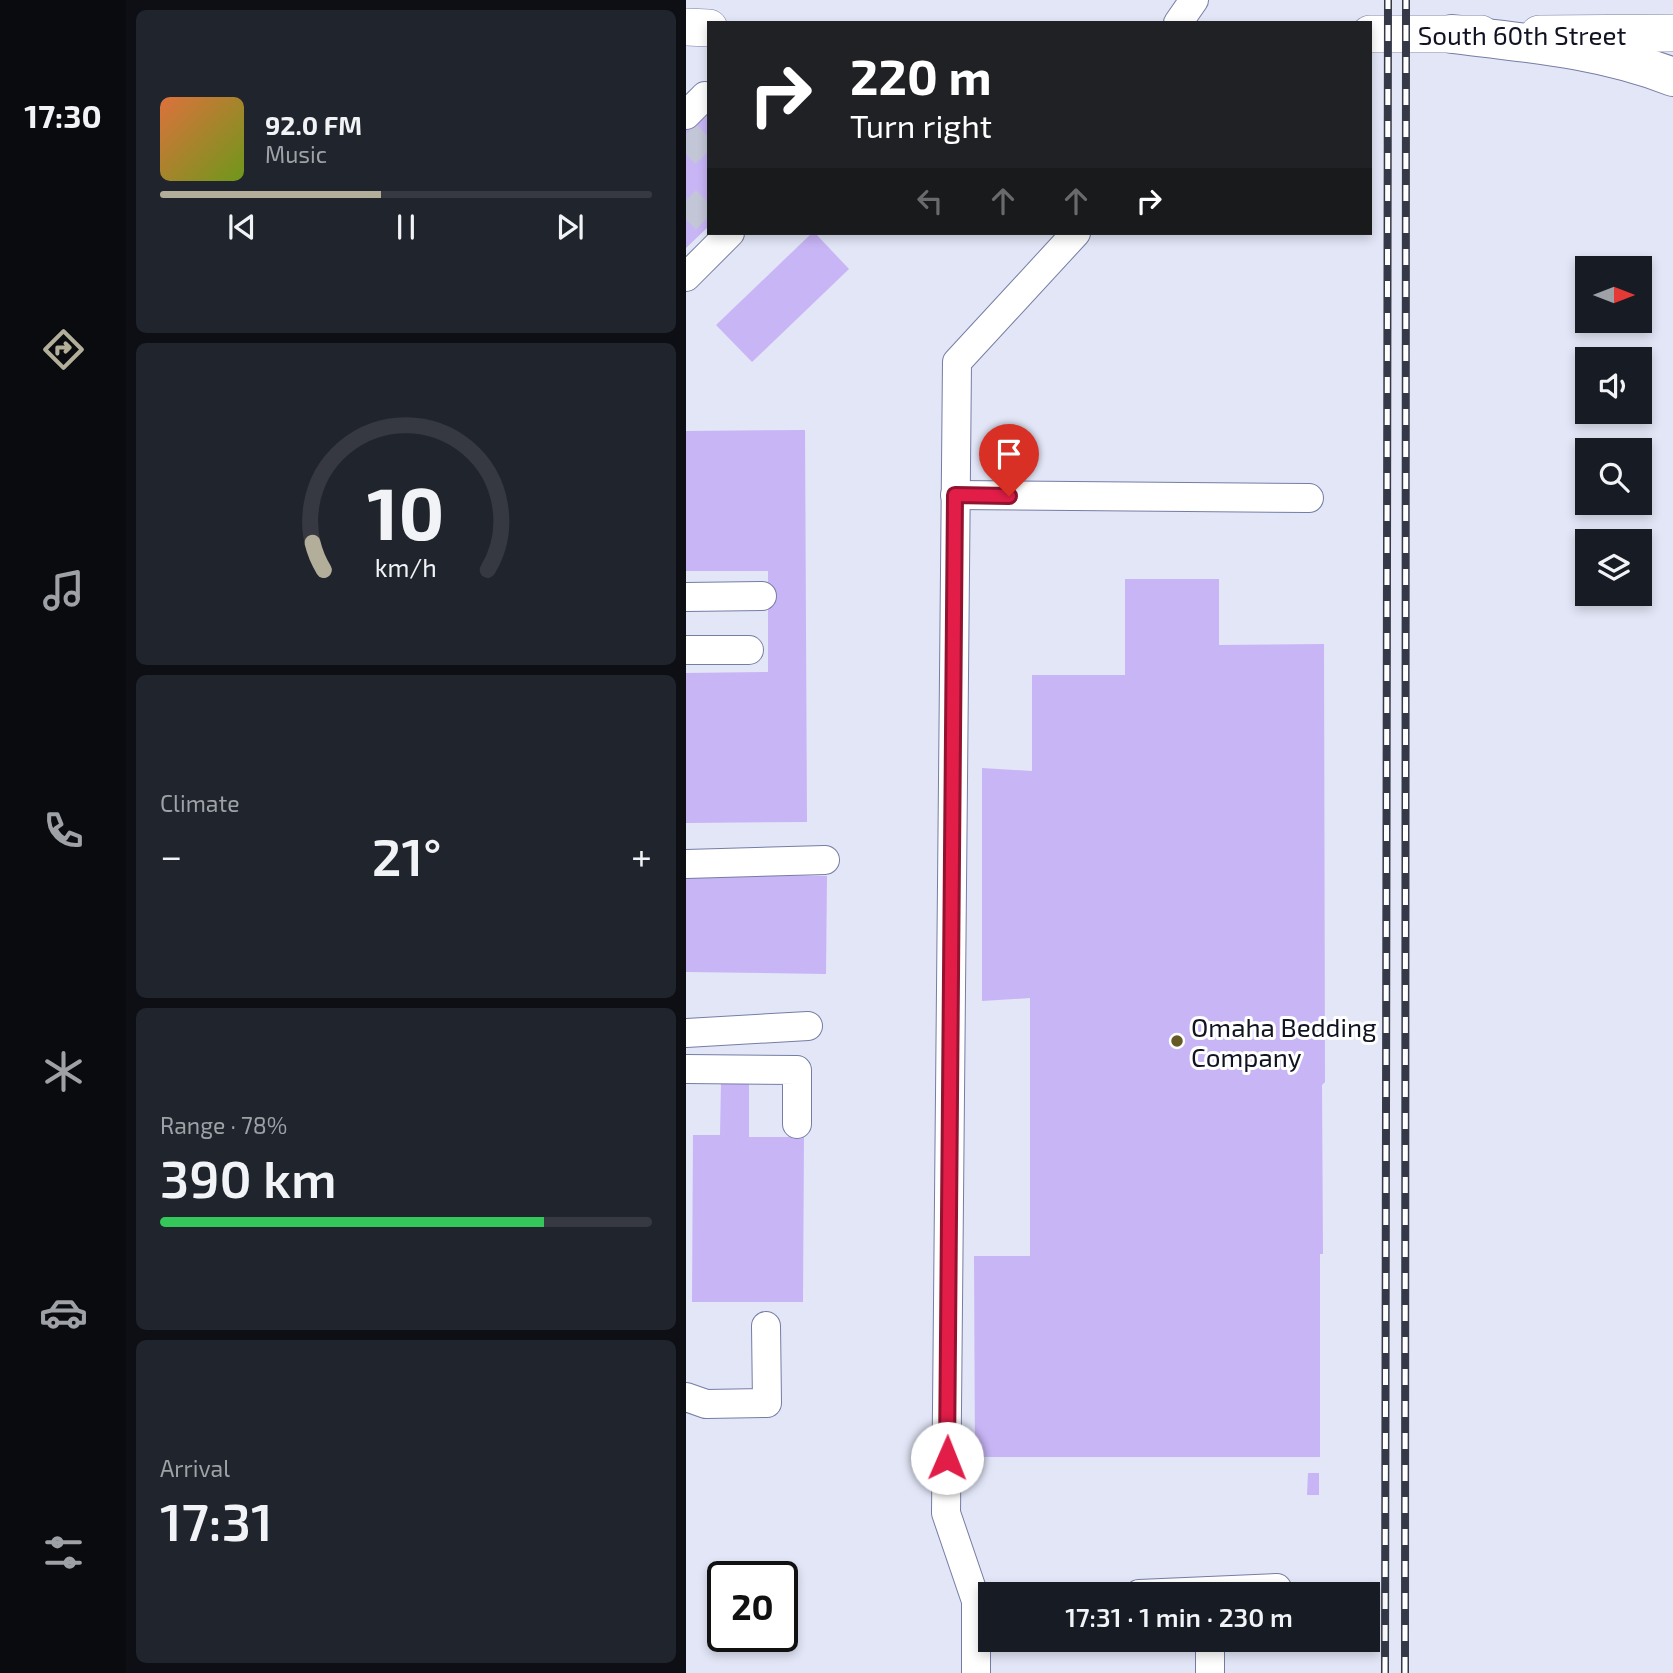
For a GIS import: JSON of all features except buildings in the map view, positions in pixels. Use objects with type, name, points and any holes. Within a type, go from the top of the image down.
[{"type":"highway","points":[[1452,34],[1607,55],[1673,77]]},
{"type":"main road","points":[[686,27],[707,28]]},
{"type":"main road","name":"South 60th Street","points":[[1372,34],[1673,33]]},
{"type":"lane","points":[[1179,21],[1194,0]]},
{"type":"lane","points":[[686,115],[705,96],[707,98]]},
{"type":"lane","points":[[689,267],[725,235]]},
{"type":"lane","points":[[978,1588],[946,1513],[957,362],[1074,235]]},
{"type":"lane","points":[[955,495],[1309,498]]},
{"type":"lane","points":[[686,597],[762,596]]},
{"type":"lane","points":[[686,650],[749,650]]},
{"type":"lane","points":[[686,864],[825,860]]},
{"type":"lane","points":[[686,1033],[808,1026]]},
{"type":"lane","points":[[686,1069],[797,1070],[797,1124]]},
{"type":"lane","points":[[686,1397],[706,1404],[767,1403],[766,1325]]},
{"type":"lane","points":[[976,1673],[978,1652]]},
{"type":"lane","points":[[1210,1652],[1210,1673]]},
{"type":"tunnel","points":[[686,134],[707,156]]},
{"type":"tunnel","points":[[686,200],[707,221]]},
{"type":"railway","points":[[1385,1673],[1388,0]]},
{"type":"railway","points":[[1405,1673],[1406,0]]},
{"type":"place","name":"Omaha Bedding Company","points":[[1177,1041]]},
{"type":"route","points":[[947,1458],[955,495],[1009,496]]}]
